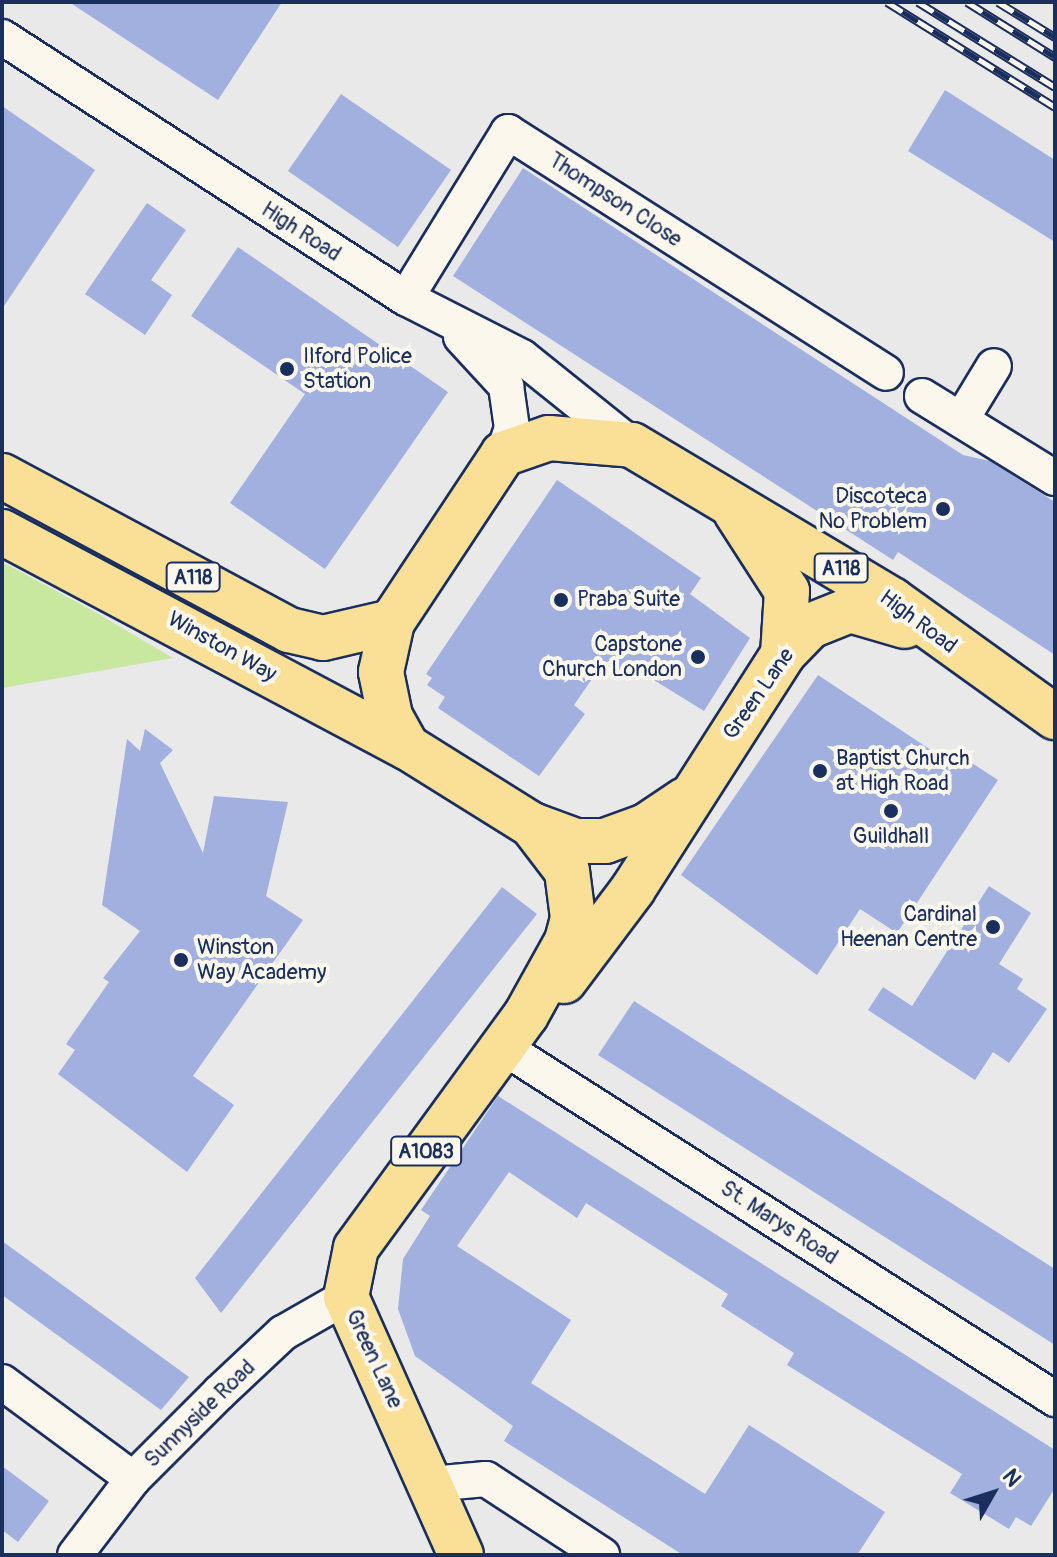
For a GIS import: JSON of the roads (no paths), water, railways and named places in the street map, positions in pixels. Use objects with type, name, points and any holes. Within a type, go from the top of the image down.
[{"type":"main road","name":"A118","points":[[503,454],[549,438],[632,445]]},
{"type":"main road","name":"High Road","points":[[632,445],[734,510],[892,600],[940,640],[1055,717]]},
{"type":"main road","points":[[423,757],[390,716],[381,672],[392,622],[503,454]]},
{"type":"main road","name":"Winston Way","points":[[2,476],[289,630],[323,638],[392,622]]},
{"type":"main road","name":"High Road","points":[[734,510],[787,591],[783,654]]},
{"type":"main road","name":"Winston Way","points":[[2,532],[423,757]]},
{"type":"main road","name":"Green Lane","points":[[514,1031],[563,983],[626,899],[685,800],[783,654],[821,618],[843,610],[877,614],[940,640]]},
{"type":"main road","name":"Green Lane","points":[[423,757],[532,825],[576,841],[605,841],[646,826],[685,800]]},
{"type":"main road","name":"Green Lane","points":[[461,1555],[346,1297],[356,1248],[514,1031],[573,918],[567,871],[532,825]]},
{"type":"street","name":"High Road","points":[[2,37],[406,298],[450,325],[522,357],[632,445]]},
{"type":"street","name":"Thompson Close","points":[[406,298],[508,132],[886,373]]},
{"type":"street","name":"High Road","points":[[450,325],[506,386],[512,428],[503,454]]},
{"type":"street","points":[[961,420],[994,366]]},
{"type":"street","points":[[922,396],[1055,478]]},
{"type":"street","name":"St. Marys Road","points":[[514,1031],[1055,1399]]},
{"type":"street","name":"Sunnyside Road","points":[[75,1555],[133,1479],[283,1333],[346,1297]]},
{"type":"street","points":[[2,1382],[133,1479]]},
{"type":"street","points":[[431,1484],[486,1479],[602,1555]]},
{"type":"railway","points":[[887,2],[1055,107]]},
{"type":"railway","points":[[918,2],[1055,87]]},
{"type":"railway","points":[[967,2],[1055,57]]},
{"type":"railway","points":[[998,2],[1055,37]]},
{"type":"place","name":"Ilford Police Station","points":[[287,369]]},
{"type":"place","name":"Discoteca No Problem","points":[[943,509]]},
{"type":"place","name":"Praba Suite","points":[[561,600]]},
{"type":"place","name":"Capstone Church London","points":[[698,657]]},
{"type":"place","name":"Baptist Church at High Road","points":[[820,771]]},
{"type":"place","name":"Guildhall","points":[[891,811]]},
{"type":"place","name":"Cardinal Heenan Centre","points":[[993,927]]},
{"type":"place","name":"Winston Way Academy","points":[[181,960]]}]
